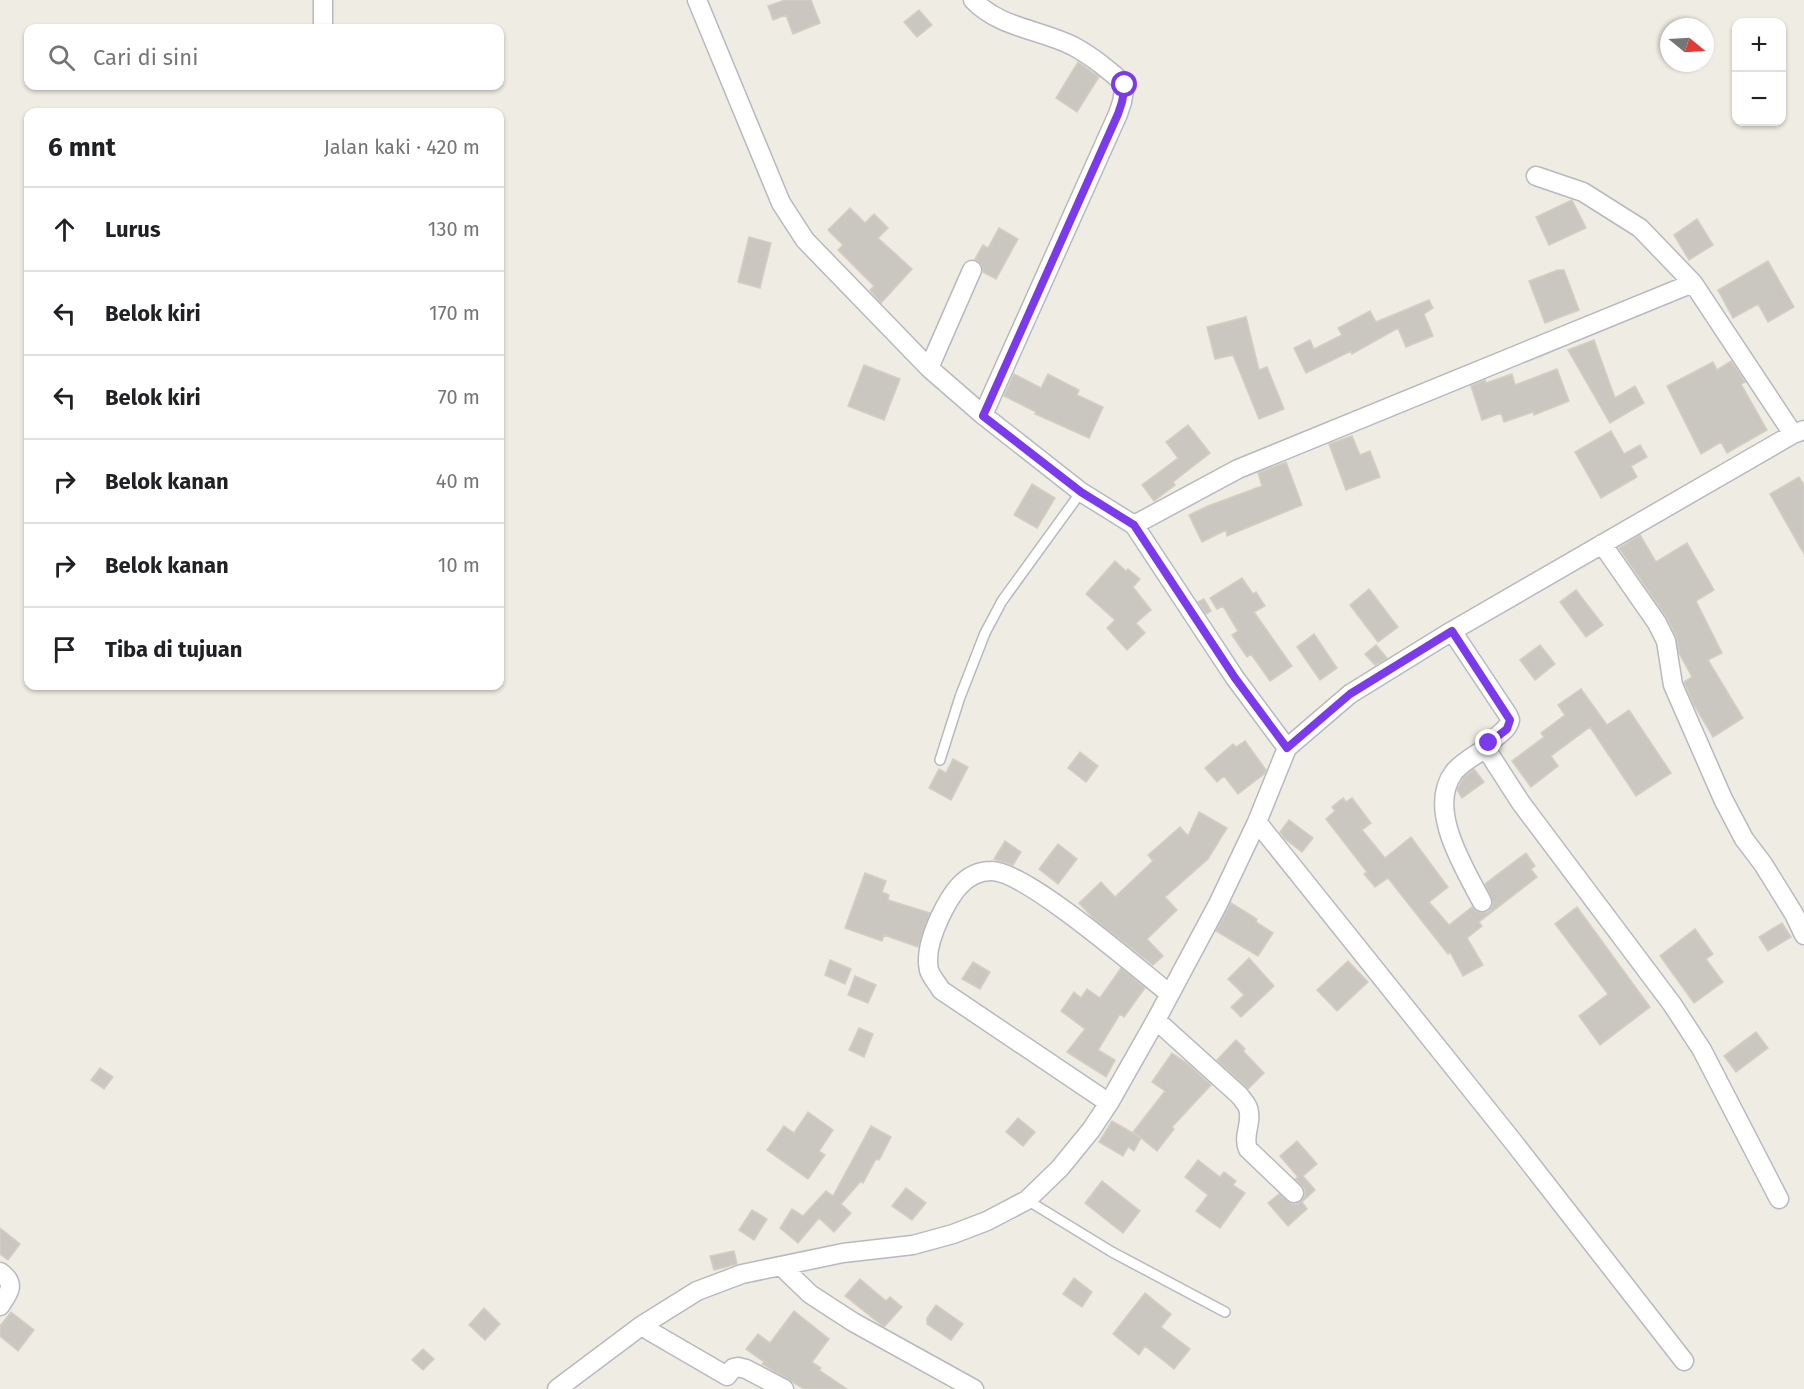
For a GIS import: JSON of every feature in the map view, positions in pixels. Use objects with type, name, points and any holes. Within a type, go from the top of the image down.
[{"type":"street","points":[[323,0],[323,24]]},
{"type":"street","points":[[696,0],[781,203],[805,240],[929,368],[983,416],[1081,492],[1134,525],[1235,678],[1287,748]]},
{"type":"street","points":[[973,0],[996,19],[1073,46],[1114,74],[1125,85],[1118,114],[983,416]]},
{"type":"street","points":[[557,1389],[642,1326],[697,1292],[742,1274],[843,1254],[913,1245],[953,1234],[987,1221],[1027,1200],[1060,1168],[1091,1130],[1109,1103],[1218,904],[1257,822],[1287,748],[1350,694],[1452,631],[1798,432],[1693,283],[1640,228],[1583,192],[1536,176]]},
{"type":"street","points":[[929,368],[972,270]]},
{"type":"street","points":[[1134,525],[1238,469],[1693,283]]},
{"type":"street","points":[[1602,544],[1657,623],[1666,641],[1673,685],[1723,799],[1744,839],[1794,914],[1804,935]]},
{"type":"street","points":[[1452,631],[1510,720],[1507,729],[1489,743],[1488,747],[1454,772],[1445,796],[1445,813],[1452,843],[1482,902]]},
{"type":"street","points":[[1488,747],[1490,755],[1521,803],[1672,1004],[1702,1050],[1779,1199]]},
{"type":"street","points":[[1257,822],[1511,1139],[1684,1361]]},
{"type":"street","points":[[1109,1103],[941,990],[929,971],[928,955],[934,930],[946,904],[960,884],[975,874],[992,870],[1009,875],[1027,884],[1061,908],[1170,994]]},
{"type":"street","points":[[1156,1020],[1239,1095],[1247,1106],[1249,1116],[1245,1140],[1248,1149],[1294,1192]]},
{"type":"street","points":[[782,1267],[810,1294],[853,1322],[974,1389]]},
{"type":"street","points":[[0,1272],[9,1279],[10,1284],[0,1306]]},
{"type":"street","points":[[642,1326],[723,1382],[733,1368],[742,1367],[784,1389]]},
{"type":"lane","points":[[940,760],[964,686],[985,633],[1002,601],[1081,492]]},
{"type":"lane","points":[[1027,1200],[1112,1252],[1225,1312]]},
{"type":"building","points":[[785,0],[811,0],[820,23],[793,34],[786,15],[773,20],[768,6]]},
{"type":"building","points":[[919,10],[932,25],[917,37],[904,22]]},
{"type":"building","points":[[1078,62],[1099,77],[1077,112],[1056,98]]},
{"type":"building","points":[[1572,200],[1586,228],[1549,245],[1536,217]]},
{"type":"building","points":[[850,208],[865,223],[874,214],[888,228],[878,238],[912,269],[881,303],[870,290],[874,286],[838,250],[843,245],[828,230]]},
{"type":"building","points":[[1697,219],[1713,245],[1689,260],[1674,235]]},
{"type":"building","points":[[999,228],[1018,239],[996,279],[983,272],[981,264],[975,259],[983,245],[988,248]]},
{"type":"building","points":[[749,237],[771,243],[760,288],[738,282]]},
{"type":"building","points":[[1768,261],[1794,307],[1768,322],[1758,304],[1733,318],[1718,290]]},
{"type":"building","points":[[1564,270],[1579,310],[1545,323],[1529,281]]},
{"type":"building","points":[[1429,300],[1433,308],[1424,314],[1433,336],[1406,347],[1398,328],[1352,354],[1351,351],[1306,373],[1294,348],[1310,340],[1314,349],[1342,335],[1338,328],[1370,311],[1376,322]]},
{"type":"building","points":[[1246,317],[1259,370],[1267,367],[1284,409],[1259,419],[1233,355],[1215,359],[1207,327]]},
{"type":"building","points":[[1594,340],[1615,398],[1635,386],[1644,403],[1610,423],[1568,350]]},
{"type":"building","points":[[1731,361],[1745,382],[1741,384],[1767,430],[1727,453],[1721,442],[1701,454],[1667,386],[1713,362],[1717,370]]},
{"type":"building","points":[[864,365],[900,379],[884,420],[848,406]]},
{"type":"building","points":[[1557,369],[1569,401],[1534,415],[1533,412],[1504,422],[1501,413],[1482,420],[1471,386],[1485,380],[1486,383],[1512,374],[1515,385]]},
{"type":"building","points":[[1014,374],[1041,388],[1048,374],[1079,390],[1077,395],[1103,407],[1089,438],[1035,414],[1036,412],[1004,396]]},
{"type":"building","points":[[1188,425],[1210,453],[1173,482],[1175,485],[1154,501],[1142,485],[1178,458],[1166,442]]},
{"type":"building","points":[[1611,431],[1624,454],[1640,445],[1647,457],[1631,466],[1637,477],[1601,498],[1575,452]]},
{"type":"building","points":[[1352,436],[1360,455],[1370,451],[1380,477],[1346,490],[1329,444]]},
{"type":"building","points":[[1286,462],[1302,505],[1227,536],[1226,530],[1202,542],[1189,515],[1262,486],[1258,473]]},
{"type":"building","points":[[1799,477],[1804,485],[1804,554],[1770,494]]},
{"type":"building","points":[[1032,484],[1055,498],[1037,528],[1014,515]]},
{"type":"building","points":[[1640,535],[1656,562],[1687,543],[1714,590],[1696,601],[1722,653],[1708,660],[1743,718],[1713,737],[1694,705],[1684,682],[1692,677],[1679,653],[1676,636],[1667,618],[1619,548]]},
{"type":"building","points":[[1115,561],[1140,579],[1133,587],[1151,610],[1136,623],[1145,633],[1127,650],[1107,628],[1115,620],[1086,594]]},
{"type":"building","points":[[1242,578],[1253,594],[1256,592],[1265,606],[1254,612],[1292,666],[1270,681],[1251,654],[1247,657],[1232,635],[1238,631],[1223,606],[1217,609],[1210,598]]},
{"type":"building","points":[[1369,589],[1398,627],[1378,642],[1350,605]]},
{"type":"building","points":[[1576,590],[1603,625],[1586,637],[1560,602]]},
{"type":"building","points":[[1204,599],[1211,611],[1206,614],[1198,602]]},
{"type":"building","points":[[1314,634],[1337,668],[1320,680],[1297,647]]},
{"type":"building","points":[[1376,645],[1387,658],[1375,665],[1365,654]]},
{"type":"building","points":[[1540,645],[1555,664],[1535,680],[1520,660]]},
{"type":"building","points":[[1581,689],[1607,725],[1629,710],[1671,773],[1636,796],[1590,727],[1551,756],[1558,766],[1531,787],[1512,761],[1544,737],[1541,733],[1565,715],[1558,705]]},
{"type":"building","points":[[1245,741],[1266,770],[1238,794],[1224,776],[1217,782],[1205,768],[1233,744],[1236,747]]},
{"type":"building","points":[[1080,752],[1098,766],[1086,782],[1068,768]]},
{"type":"building","points":[[953,759],[968,767],[951,800],[929,788],[939,769],[946,773]]},
{"type":"building","points":[[1474,769],[1484,782],[1462,798],[1457,790],[1463,778]]},
{"type":"building","points":[[1343,798],[1346,802],[1352,798],[1371,823],[1362,830],[1385,858],[1411,837],[1448,887],[1429,902],[1449,925],[1472,907],[1481,913],[1488,912],[1493,902],[1485,884],[1526,853],[1535,866],[1531,869],[1537,877],[1479,922],[1482,926],[1467,938],[1483,965],[1463,976],[1450,952],[1448,954],[1388,878],[1375,887],[1364,874],[1367,872],[1326,819],[1335,811],[1332,807]]},
{"type":"building","points":[[1199,812],[1227,828],[1208,859],[1165,897],[1177,910],[1147,939],[1163,956],[1153,965],[1093,918],[1079,903],[1101,882],[1115,897],[1153,861],[1148,855],[1180,827],[1188,836]]},
{"type":"building","points":[[1289,820],[1313,838],[1302,852],[1285,839],[1280,832]]},
{"type":"building","points":[[1005,841],[1021,852],[1013,865],[994,859]]},
{"type":"building","points":[[1058,844],[1077,859],[1058,884],[1039,869]]},
{"type":"building","points":[[865,873],[886,881],[882,892],[889,895],[888,900],[930,913],[918,947],[884,935],[882,941],[845,928]]},
{"type":"building","points":[[1231,903],[1257,919],[1256,922],[1273,933],[1258,956],[1216,931]]},
{"type":"building","points":[[1577,907],[1650,1007],[1600,1045],[1579,1016],[1608,994],[1555,924]]},
{"type":"building","points":[[1782,923],[1791,937],[1768,951],[1759,937]]},
{"type":"building","points":[[1695,929],[1713,954],[1706,959],[1723,982],[1694,1003],[1660,956]]},
{"type":"building","points":[[1249,958],[1274,986],[1241,1017],[1231,1007],[1244,995],[1228,979]]},
{"type":"building","points":[[830,960],[851,969],[845,984],[825,975]]},
{"type":"building","points":[[1348,961],[1368,982],[1337,1011],[1317,990]]},
{"type":"building","points":[[973,962],[990,972],[980,989],[962,979]]},
{"type":"building","points":[[1121,968],[1145,988],[1124,1017],[1120,1014],[1098,1050],[1115,1060],[1106,1077],[1067,1052],[1085,1029],[1061,1011],[1074,992],[1081,998],[1087,989],[1100,998]]},
{"type":"building","points":[[855,976],[876,985],[868,1003],[848,995]]},
{"type":"building","points":[[859,1028],[873,1034],[864,1057],[849,1050]]},
{"type":"building","points":[[1756,1032],[1768,1048],[1736,1072],[1724,1056]]},
{"type":"building","points":[[1236,1040],[1264,1073],[1248,1089],[1217,1060]]},
{"type":"building","points":[[1172,1053],[1211,1085],[1172,1127],[1174,1129],[1157,1151],[1141,1138],[1134,1151],[1128,1147],[1123,1156],[1099,1142],[1112,1121],[1140,1137],[1133,1132],[1165,1091],[1152,1082]]},
{"type":"building","points":[[100,1068],[113,1077],[104,1089],[91,1080]]},
{"type":"building","points":[[808,1112],[833,1130],[819,1151],[825,1155],[808,1179],[767,1150],[784,1126],[794,1133]]},
{"type":"building","points":[[1018,1118],[1035,1132],[1023,1146],[1006,1132]]},
{"type":"building","points":[[871,1126],[891,1137],[863,1183],[861,1181],[841,1204],[851,1213],[834,1232],[819,1218],[798,1243],[780,1228],[792,1209],[803,1216],[826,1191],[833,1196]]},
{"type":"building","points":[[1297,1141],[1317,1164],[1303,1176],[1315,1190],[1302,1202],[1307,1209],[1288,1226],[1268,1203],[1279,1194],[1292,1204],[1298,1204],[1305,1196],[1305,1189],[1295,1179],[1298,1177],[1280,1156]]},
{"type":"building","points":[[1198,1160],[1220,1177],[1224,1172],[1236,1181],[1233,1185],[1245,1193],[1220,1228],[1196,1211],[1208,1195],[1185,1177]]},
{"type":"building","points":[[1102,1181],[1140,1211],[1123,1233],[1085,1203]]},
{"type":"building","points":[[906,1188],[926,1203],[912,1220],[892,1206]]},
{"type":"building","points":[[752,1210],[767,1219],[754,1240],[739,1230]]},
{"type":"building","points":[[0,1228],[20,1244],[8,1260],[0,1254]]},
{"type":"building","points":[[734,1251],[737,1264],[714,1270],[710,1256]]},
{"type":"building","points":[[1074,1278],[1092,1292],[1082,1307],[1063,1294]]},
{"type":"building","points":[[860,1279],[886,1301],[890,1297],[902,1307],[884,1327],[845,1296]]},
{"type":"building","points":[[1145,1293],[1171,1314],[1161,1327],[1190,1349],[1174,1369],[1145,1346],[1139,1355],[1113,1334]]},
{"type":"building","points":[[936,1305],[963,1324],[951,1340],[927,1324],[927,1318]]},
{"type":"building","points":[[484,1308],[500,1324],[485,1340],[469,1325]]},
{"type":"building","points":[[794,1311],[829,1339],[812,1362],[821,1368],[819,1370],[847,1389],[804,1389],[762,1364],[764,1362],[746,1349],[758,1334],[770,1343]]},
{"type":"building","points":[[11,1312],[34,1330],[18,1351],[0,1336],[0,1326]]},
{"type":"building","points":[[423,1349],[434,1359],[423,1370],[412,1360]]},
{"type":"route","points":[[1125,85],[1118,114],[983,416],[1081,492],[1134,525],[1235,678],[1287,748],[1350,694],[1452,631],[1510,720],[1507,729],[1489,743]]}]
